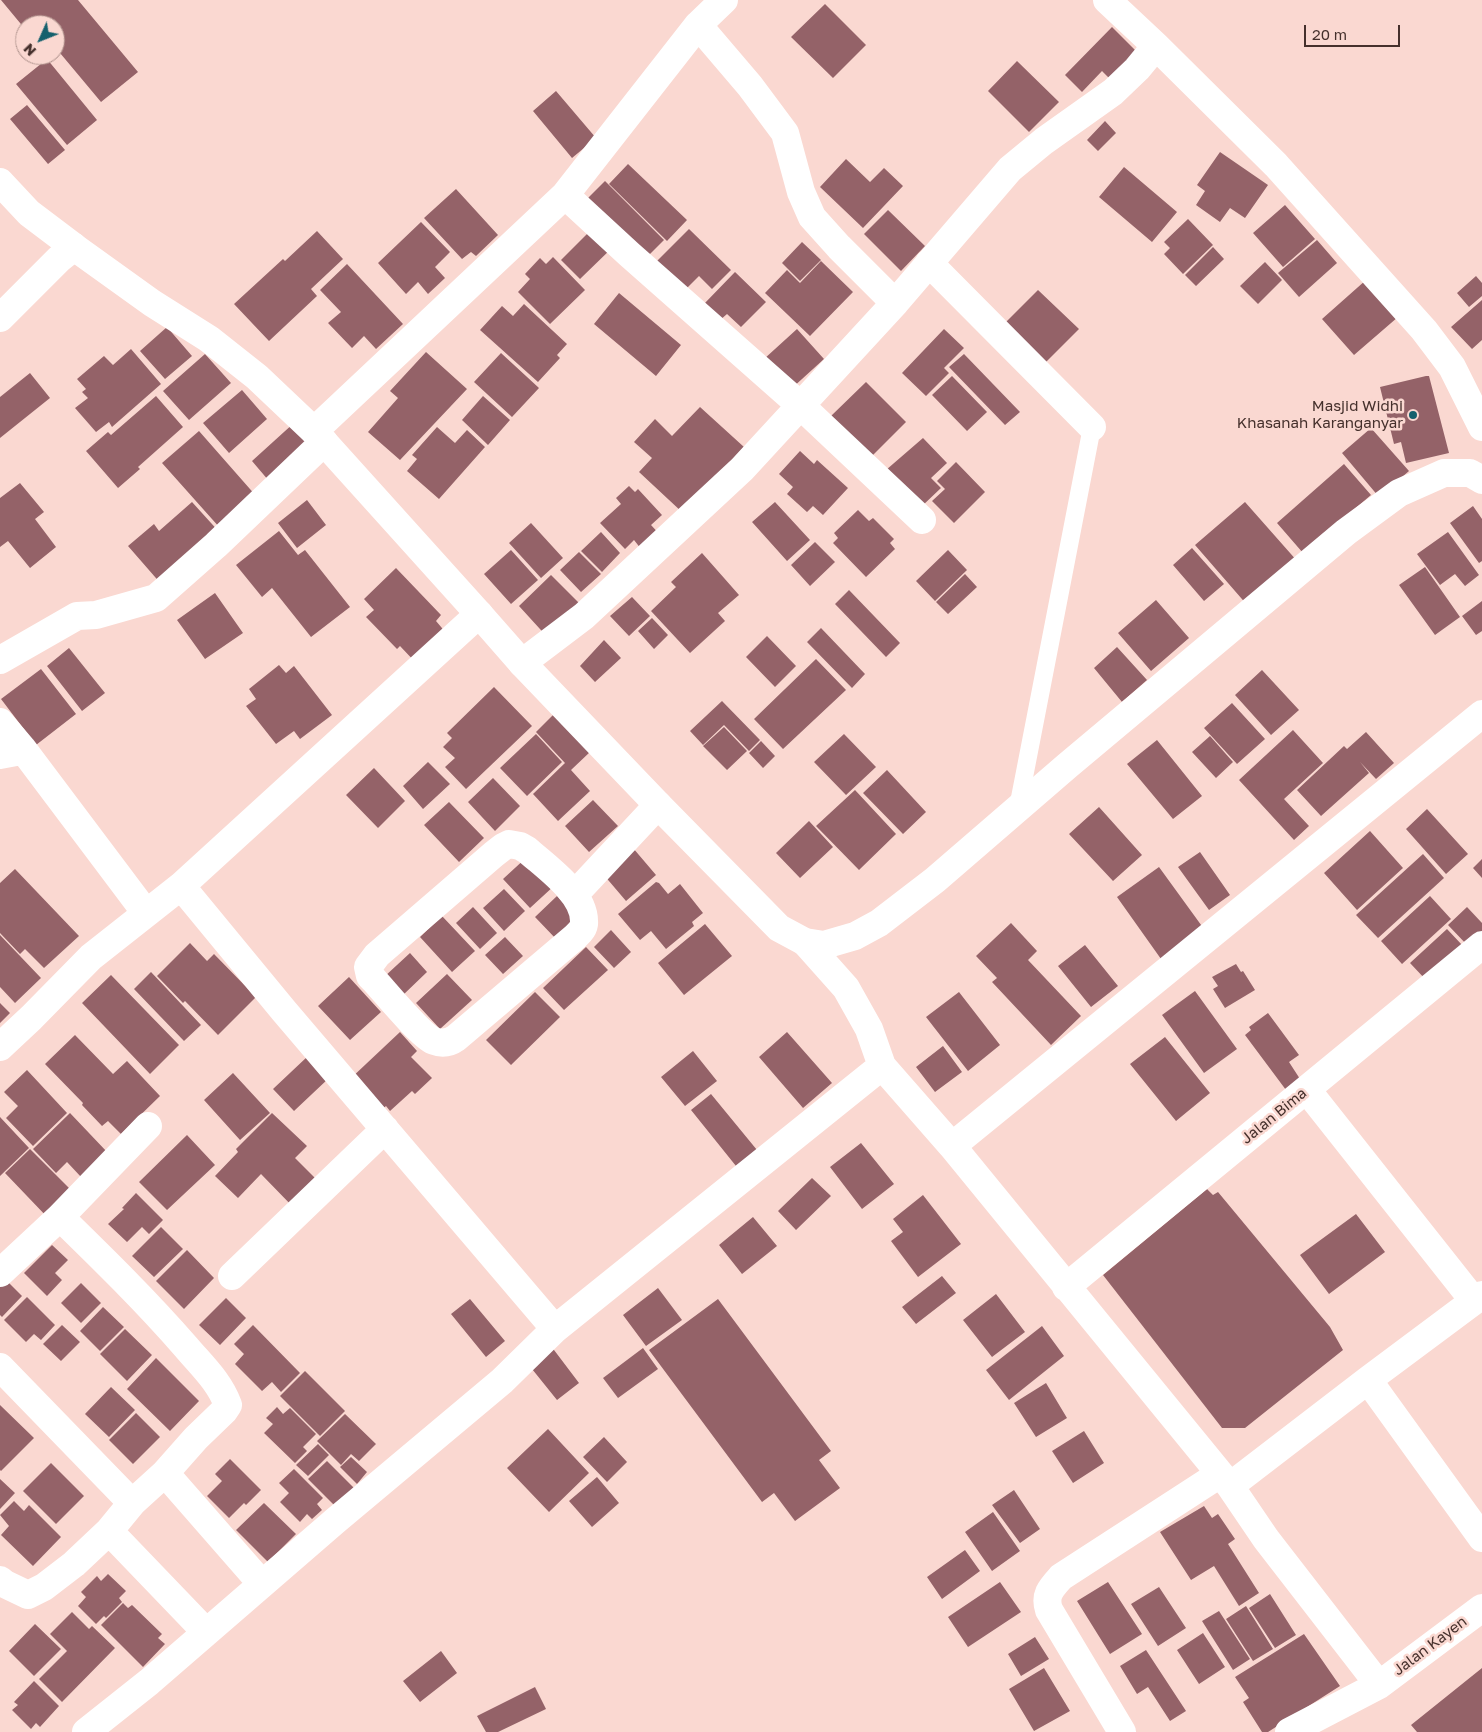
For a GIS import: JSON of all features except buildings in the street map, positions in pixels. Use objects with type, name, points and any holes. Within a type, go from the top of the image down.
[{"type":"street","points":[[0,660],[77,616],[96,615],[156,598],[216,545],[319,436],[565,195],[698,25],[724,0]]},
{"type":"street","points":[[1107,0],[1276,165],[1424,330],[1452,367],[1482,427]]},
{"type":"street","points":[[698,25],[750,86],[786,133],[801,192],[812,217],[895,303]]},
{"type":"street","points":[[522,663],[584,616],[742,469],[895,303],[1010,169],[1044,141],[1113,92],[1137,69],[1156,46]]},
{"type":"street","points":[[0,182],[29,213],[152,303],[209,339],[257,377],[319,436],[522,663],[658,805],[779,928],[805,942],[824,945],[855,936],[879,923],[935,880],[1339,538],[1399,494],[1444,473],[1470,473],[1482,480]]},
{"type":"street","points":[[565,195],[800,405],[922,520]]},
{"type":"street","points":[[0,318],[74,247]]},
{"type":"street","points":[[930,263],[1092,427]]},
{"type":"street","points":[[0,1047],[91,957],[180,886],[479,614]]},
{"type":"street","points":[[952,1146],[1482,714]]},
{"type":"street","points":[[0,722],[11,752],[146,913]]},
{"type":"street","points":[[574,894],[658,805]]},
{"type":"street","points":[[509,844],[527,850],[574,894],[582,908],[585,922],[575,938],[450,1042],[436,1042],[429,1038],[370,976],[368,967],[378,955],[503,847],[509,844]]},
{"type":"street","points":[[180,886],[556,1329]]},
{"type":"street","points":[[805,942],[846,988],[869,1029],[882,1066],[952,1146],[1225,1480],[1266,1539],[1379,1685]]},
{"type":"street","name":"Jalan Bima","points":[[1066,1287],[1482,945]]},
{"type":"street","points":[[86,1732],[149,1682],[502,1381],[556,1329],[882,1066]]},
{"type":"street","points":[[1122,1732],[1050,1610],[1047,1603],[1048,1591],[1061,1577],[1225,1480],[1368,1380],[1478,1298],[1307,1090]]},
{"type":"street","points":[[0,1273],[60,1217],[148,1126]]},
{"type":"street","points":[[232,1276],[385,1129]]},
{"type":"street","points":[[0,1580],[28,1595],[44,1587],[74,1564],[109,1530],[132,1503],[165,1473],[228,1405],[210,1372],[121,1277],[60,1217]]},
{"type":"street","points":[[0,1368],[132,1503]]},
{"type":"street","points":[[1368,1380],[1482,1538]]},
{"type":"street","points":[[165,1473],[262,1584]]},
{"type":"street","points":[[109,1530],[206,1632]]},
{"type":"street","name":"Jalan Kayen","points":[[1289,1732],[1379,1685],[1482,1608]]},
{"type":"lane","points":[[1018,808],[1092,427]]},
{"type":"place","name":"Masjid Widhi Khasanah Karanganyar","points":[[1413,415]]}]
